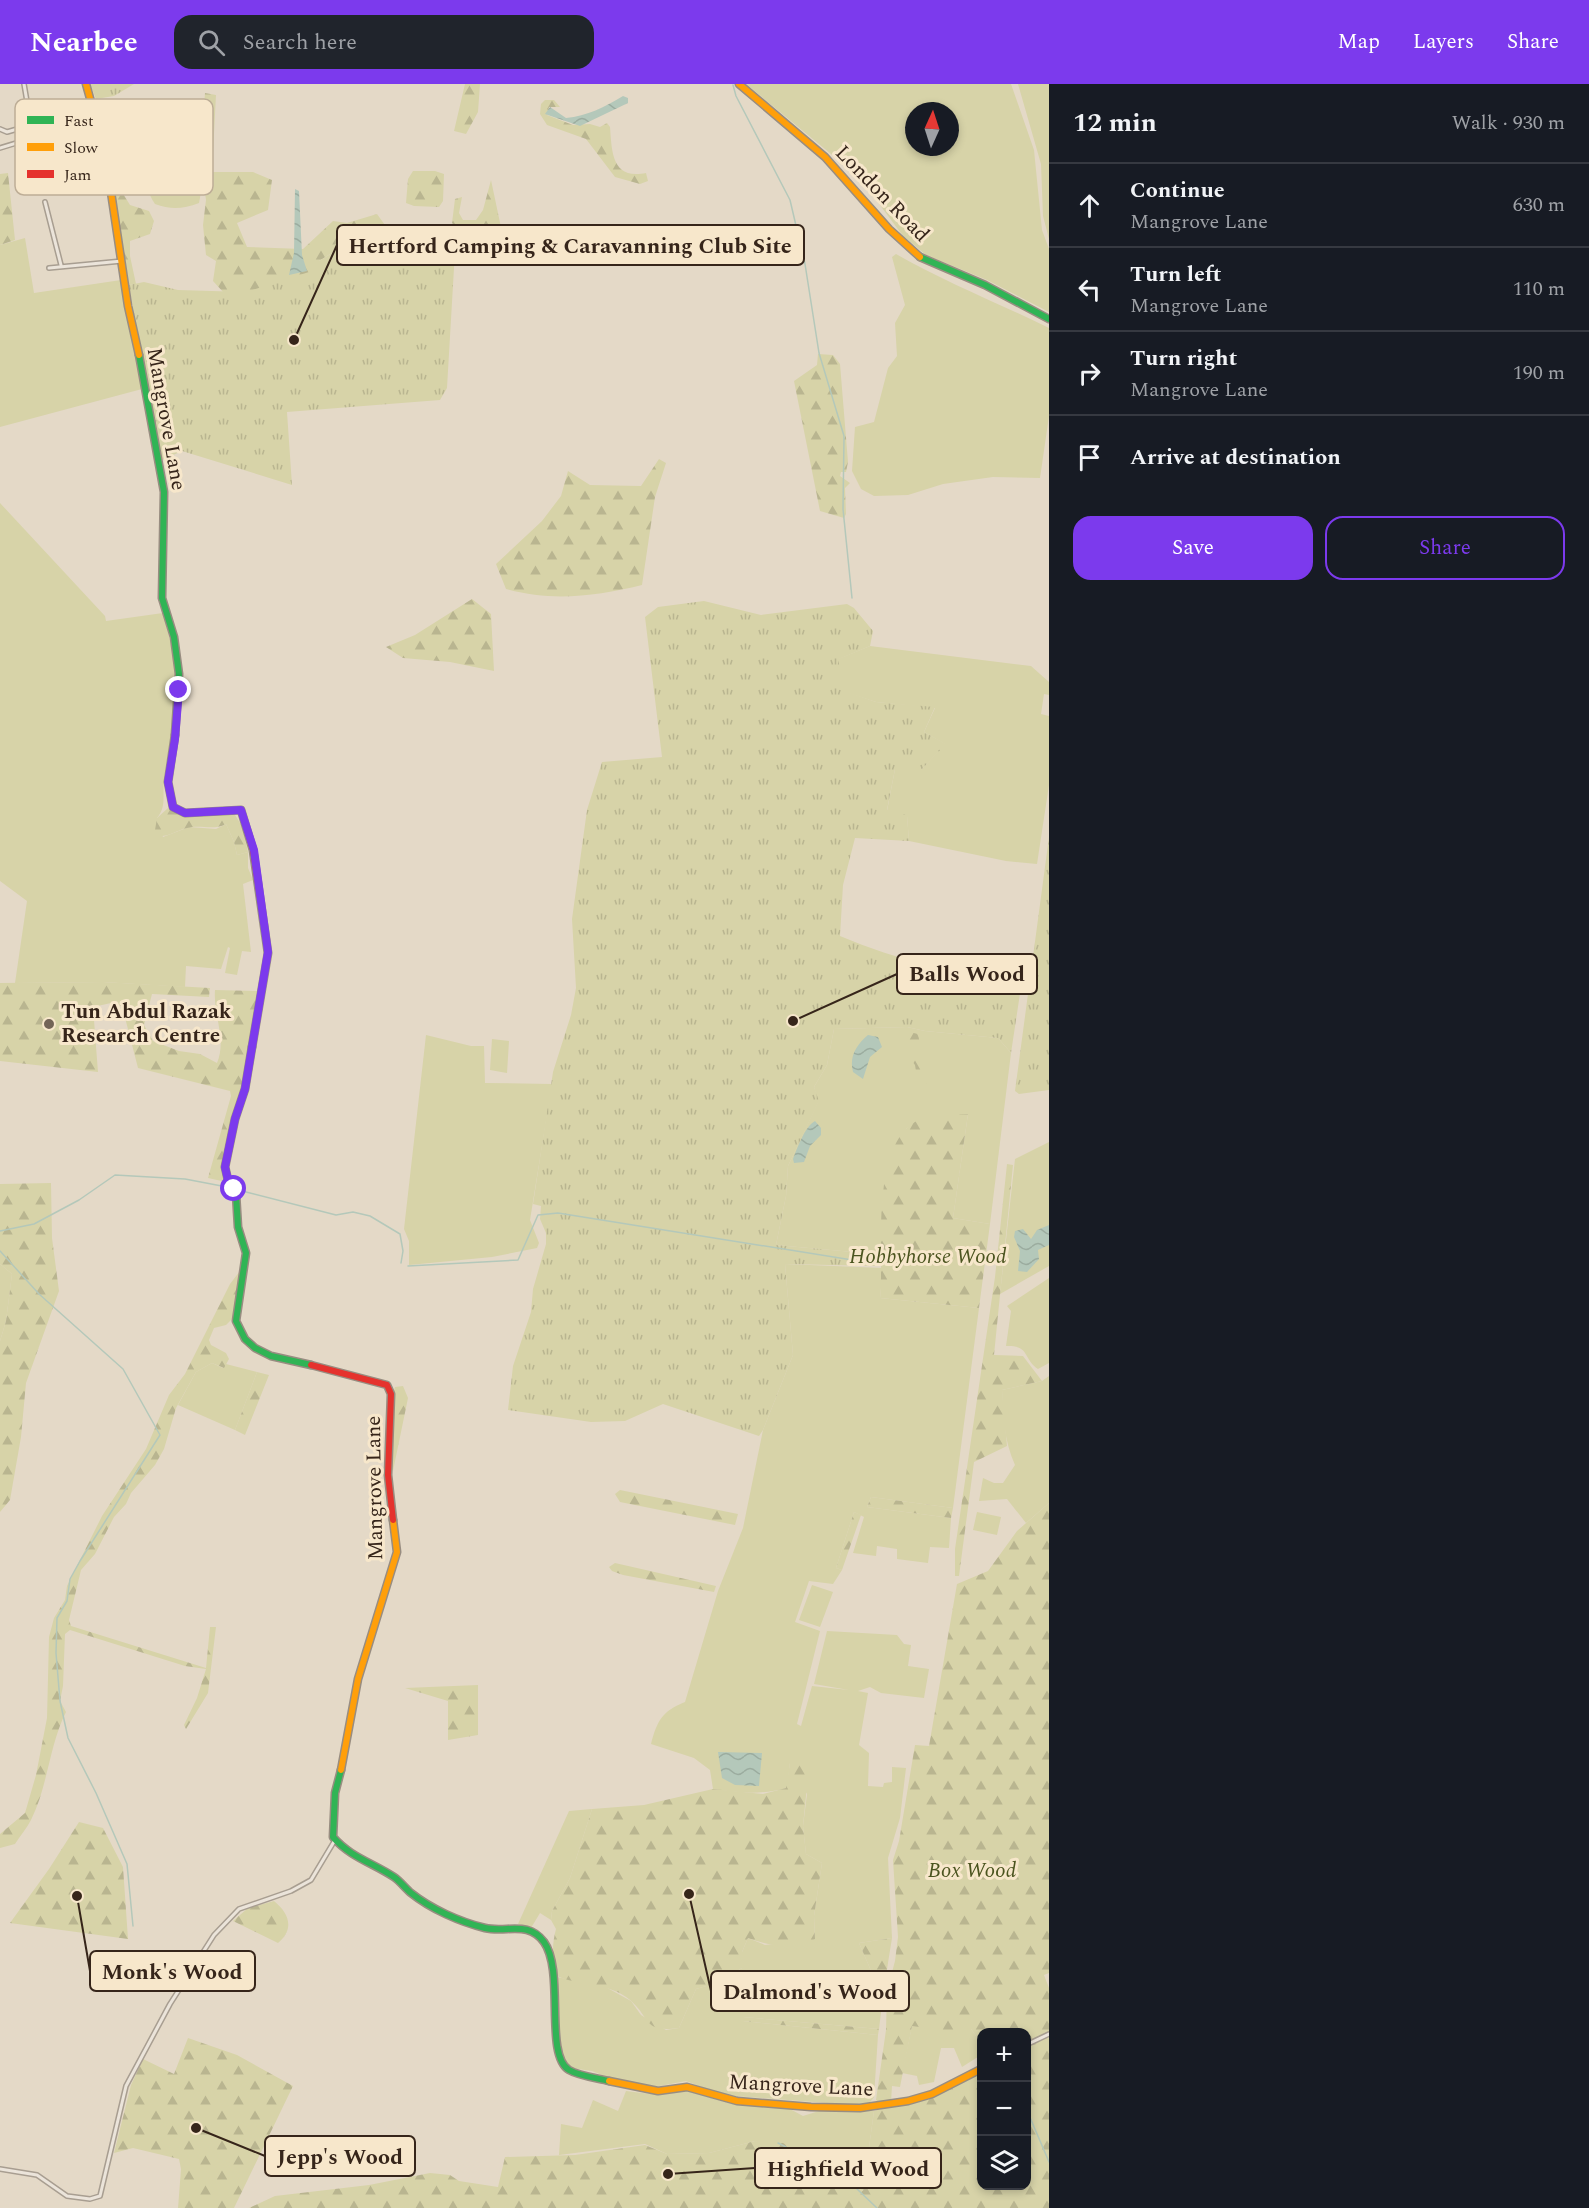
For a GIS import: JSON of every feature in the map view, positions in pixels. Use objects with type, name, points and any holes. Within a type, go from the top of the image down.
[{"type":"street","points":[[24,84],[27,99]]},
{"type":"street","points":[[86,84],[91,99]]},
{"type":"street","name":"London Road","points":[[739,84],[825,157],[889,229],[918,256],[985,285],[1049,319]]},
{"type":"street","points":[[0,129],[7,132],[15,130]]},
{"type":"street","points":[[0,148],[15,143]]},
{"type":"street","points":[[49,268],[61,265],[87,266],[122,261],[112,195]]},
{"type":"street","points":[[45,202],[61,265]]},
{"type":"street","name":"Mangrove Lane","points":[[122,261],[165,492],[162,598],[174,637],[179,675],[175,739],[168,782],[170,796],[173,807],[185,813],[241,810],[254,850],[268,938],[267,962],[249,1070],[225,1167],[228,1180],[236,1194],[238,1227],[246,1253],[236,1321],[245,1339],[262,1353],[378,1381],[387,1385],[391,1394],[388,1475],[398,1552],[358,1679],[344,1763],[335,1793],[332,1827],[335,1840],[371,1867],[396,1878],[412,1894],[456,1917],[486,1928],[515,1926],[544,1942],[551,1960],[558,2054],[568,2070],[638,2089],[658,2091],[687,2087],[737,2101],[844,2109],[891,2106],[940,2091],[977,2071]]},
{"type":"street","points":[[0,2169],[40,2176],[67,2196],[90,2199],[100,2196],[126,2086],[170,2004],[214,1935],[239,1910],[291,1891],[311,1880],[335,1840]]},
{"type":"street","points":[[1031,2043],[1049,2034]]},
{"type":"green space","points":[[90,84],[134,84],[114,96],[96,99]]},
{"type":"green space","points":[[465,84],[480,84],[478,112],[466,134],[454,131]]},
{"type":"green space","points":[[746,84],[1011,84],[1034,150],[1042,230],[1049,249],[1049,312],[987,280],[926,255],[903,236],[859,177]]},
{"type":"green space","points":[[1018,84],[1049,84],[1049,239],[1043,216],[1041,164]]},
{"type":"green space","points":[[205,93],[216,95],[213,153],[213,99],[205,99]]},
{"type":"green space","points":[[545,100],[554,100],[560,107],[549,107],[547,115],[573,125],[590,124],[600,127],[607,123],[610,127],[613,154],[620,168],[634,174],[646,173],[648,181],[640,184],[615,177],[586,139],[547,125],[540,114],[541,104]]},
{"type":"green space","points":[[413,171],[435,171],[444,174],[443,201],[439,207],[414,206],[406,203],[408,179]]},
{"type":"green space","points":[[213,172],[253,172],[272,180],[268,210],[237,223],[247,247],[303,249],[333,221],[347,223],[377,214],[390,232],[351,241],[319,261],[325,291],[224,293],[213,281],[216,261],[206,255],[203,225],[205,195],[213,195]]},
{"type":"green space","points":[[8,173],[15,240],[0,245],[0,174]]},
{"type":"green space","points":[[491,180],[506,251],[491,257],[460,256],[457,249],[457,228],[452,223],[455,199],[462,197],[459,213],[463,220],[476,220],[483,210]]},
{"type":"green space","points":[[114,195],[124,195],[130,205],[149,211],[154,221],[150,234],[130,241],[130,256],[136,284],[129,285]]},
{"type":"green space","points":[[200,195],[199,203],[182,208],[155,204],[150,196]]},
{"type":"green space","points":[[390,232],[433,255],[455,251],[447,388],[440,400],[287,412],[292,485],[182,451],[160,461],[129,285],[144,282],[178,290],[246,292],[309,272],[319,261],[358,237]]},
{"type":"green space","points":[[25,238],[34,293],[121,280],[142,389],[0,427],[0,245]]},
{"type":"green space","points":[[896,254],[1049,328],[1049,416],[1040,478],[993,477],[943,484],[908,495],[874,496],[861,489],[852,471],[855,427],[874,422],[888,368],[897,356],[895,323],[905,305],[892,257]]},
{"type":"green space","points":[[818,354],[833,355],[840,364],[848,462],[846,472],[841,472],[840,476],[850,483],[845,488],[846,514],[844,518],[820,511],[794,381],[817,365]]},
{"type":"green space","points":[[659,459],[666,463],[655,497],[642,585],[574,596],[540,595],[506,589],[496,564],[542,521],[561,496],[568,471],[590,485],[641,486]]},
{"type":"green space","points":[[0,503],[105,616],[106,621],[163,613],[175,665],[176,694],[164,779],[163,805],[157,818],[163,837],[189,827],[216,829],[226,824],[237,855],[248,852],[248,868],[253,880],[243,884],[251,952],[242,951],[237,975],[225,973],[230,948],[228,947],[221,969],[186,966],[185,987],[103,982],[15,983],[27,901],[0,881]]},
{"type":"green space","points":[[472,599],[491,614],[494,671],[450,662],[403,658],[386,647],[415,635]]},
{"type":"green space","points":[[704,601],[761,615],[847,604],[854,608],[873,631],[870,646],[839,659],[839,689],[876,702],[935,707],[924,732],[946,744],[922,769],[895,769],[887,810],[907,815],[909,841],[855,838],[843,885],[840,936],[907,960],[1021,987],[1011,1053],[998,1038],[925,1031],[907,1027],[834,1029],[827,1065],[814,1087],[819,1101],[788,1166],[786,1196],[776,1245],[875,1254],[875,1266],[785,1264],[793,1355],[759,1436],[663,1404],[625,1421],[591,1422],[508,1410],[513,1366],[531,1312],[533,1289],[546,1244],[546,1233],[540,1219],[541,1206],[533,1204],[553,1072],[571,1015],[576,988],[572,919],[587,810],[602,762],[662,757],[645,617],[658,607]]},
{"type":"green space","points":[[870,646],[1031,666],[1049,682],[1049,695],[1044,694],[1041,714],[1049,716],[1049,785],[1037,864],[1006,861],[909,841],[907,816],[887,811],[895,769],[922,769],[945,744],[924,732],[935,708],[876,702],[839,690],[838,659]]},
{"type":"green space","points":[[168,808],[186,815],[219,812],[235,815],[242,826],[248,852],[237,855],[226,824],[216,827],[192,827],[167,835],[154,836],[157,818]]},
{"type":"green space","points":[[1049,837],[1049,1090],[1019,1094],[1015,1091]]},
{"type":"green space","points":[[103,982],[210,988],[209,997],[152,994],[144,1025],[153,1041],[179,1051],[200,1054],[217,1063],[221,1045],[215,990],[257,991],[245,1080],[224,1149],[223,1172],[226,1182],[208,1178],[231,1096],[230,1091],[138,1068],[122,1006],[111,1003],[93,1007],[98,1072],[0,1061],[0,983]]},
{"type":"green space","points":[[907,1027],[925,1031],[998,1038],[1011,1053],[990,1224],[953,1218],[968,1114],[907,1128],[891,1159],[884,1187],[882,1250],[875,1254],[776,1245],[786,1196],[788,1166],[818,1102],[814,1087],[827,1065],[834,1029]]},
{"type":"green space","points":[[905,1031],[918,1034],[927,1081],[924,1090],[919,1090],[915,1065],[894,1038]]},
{"type":"green space","points":[[426,1035],[471,1046],[484,1046],[485,1083],[552,1084],[530,1220],[539,1243],[537,1248],[492,1257],[409,1265],[409,1241],[404,1229]]},
{"type":"green space","points":[[492,1039],[509,1041],[507,1073],[490,1070]]},
{"type":"green space","name":"Hobbyhorse Wood","points":[[968,1114],[953,1218],[990,1224],[979,1308],[880,1298],[883,1196],[887,1169],[895,1145],[908,1127],[927,1117]]},
{"type":"green space","points":[[1049,1142],[1049,1266],[1000,1294],[1015,1159]]},
{"type":"green space","points":[[1007,1164],[1013,1165],[994,1355],[1023,1356],[1042,1381],[1002,1390],[1007,1446],[974,1462],[959,1576],[955,1576],[955,1549],[995,1277]]},
{"type":"green space","points":[[51,1183],[52,1238],[59,1291],[26,1383],[21,1437],[10,1500],[0,1512],[0,1341],[6,1321],[12,1274],[0,1264],[0,1184]]},
{"type":"green space","points":[[0,1264],[12,1274],[6,1321],[0,1341]]},
{"type":"green space","points":[[785,1264],[883,1268],[880,1298],[979,1308],[953,1508],[871,1497],[867,1507],[951,1518],[949,1548],[930,1547],[928,1563],[897,1559],[897,1549],[877,1546],[876,1556],[853,1553],[864,1517],[854,1512],[836,1568],[842,1570],[833,1584],[809,1581],[795,1622],[820,1631],[797,1724],[801,1726],[812,1686],[849,1690],[814,1684],[827,1631],[897,1635],[904,1644],[911,1645],[908,1666],[929,1669],[924,1698],[881,1693],[870,1687],[858,1691],[868,1693],[859,1745],[869,1753],[868,1786],[883,1787],[884,1783],[892,1782],[892,1767],[906,1768],[900,1818],[888,1858],[892,1938],[859,1943],[872,1973],[884,1988],[879,2029],[743,2017],[743,2021],[878,2035],[874,2097],[867,2106],[722,2095],[686,2081],[649,2088],[622,2083],[592,2071],[571,2068],[562,2057],[556,1977],[602,1985],[631,2001],[641,2015],[666,2030],[679,2028],[696,1989],[717,1983],[742,1968],[742,1952],[748,1938],[765,1945],[815,1939],[814,1916],[822,1863],[806,1854],[803,1826],[807,1794],[790,1763],[787,1788],[759,1792],[713,1789],[710,1770],[694,1758],[651,1744],[656,1729],[666,1713],[685,1702],[718,1591],[743,1528],[763,1430],[793,1355]]},
{"type":"green space","points":[[243,1267],[233,1318],[226,1325],[214,1328],[209,1340],[211,1345],[226,1353],[229,1359],[224,1368],[212,1363],[196,1372],[176,1408],[164,1449],[155,1465],[114,1517],[95,1554],[81,1570],[69,1620],[71,1626],[206,1668],[210,1627],[216,1627],[208,1693],[186,1729],[184,1725],[197,1698],[206,1669],[185,1666],[70,1630],[65,1634],[63,1686],[60,1701],[66,1712],[56,1738],[37,1807],[15,1844],[0,1848],[0,1834],[25,1813],[36,1775],[47,1718],[49,1637],[54,1618],[65,1600],[67,1586],[102,1516],[146,1449],[169,1395],[185,1374],[230,1284]]},
{"type":"green space","points":[[1049,1278],[1049,1363],[1038,1369],[1023,1350],[1014,1346],[1006,1346],[1011,1311],[1007,1306]]},
{"type":"green space","points":[[212,1363],[223,1368],[226,1364],[257,1372],[235,1430],[178,1405],[196,1372]]},
{"type":"green space","points":[[257,1372],[269,1375],[245,1435],[235,1430]]},
{"type":"green space","points":[[1049,1376],[1049,1503],[1026,1523],[1007,1499],[979,1501],[983,1478],[994,1483],[1003,1483],[1015,1465],[1006,1437],[1002,1390],[1042,1381]]},
{"type":"green space","points":[[403,1386],[408,1398],[393,1471],[390,1466],[392,1397],[395,1387]]},
{"type":"green space","points":[[620,1490],[738,1514],[735,1525],[620,1502],[615,1494]]},
{"type":"green space","points":[[871,1497],[953,1508],[951,1518],[867,1507]]},
{"type":"green space","name":"Box Wood","points":[[1049,1503],[1049,1973],[1044,1975],[1049,1988],[1049,2033],[1031,2043],[1031,2028],[977,2028],[977,2037],[971,2029],[952,2046],[934,2029],[912,2026],[900,2087],[892,2086],[891,2103],[882,2104],[876,2100],[886,2030],[887,1991],[895,1961],[898,1937],[893,1860],[899,1841],[915,1745],[929,1746],[957,1584],[988,1571],[1017,1531]]},
{"type":"green space","points":[[854,1512],[861,1515],[842,1570],[836,1568]]},
{"type":"green space","points":[[977,1512],[1001,1517],[997,1535],[973,1530]]},
{"type":"green space","points":[[615,1563],[716,1586],[714,1592],[623,1575],[612,1571],[609,1567]]},
{"type":"green space","points":[[812,1585],[833,1592],[820,1627],[799,1620]]},
{"type":"green space","points":[[478,1685],[478,1735],[448,1740],[448,1701],[405,1688]]},
{"type":"green space","points":[[802,1746],[811,1746],[803,1826],[806,1854],[822,1863],[814,1916],[815,1939],[799,1945],[782,1946],[748,1938],[742,1952],[742,1968],[717,1983],[696,1989],[679,2028],[667,2029],[653,2026],[630,2000],[614,1990],[559,1977],[553,1959],[556,1929],[551,1920],[552,1911],[570,1878],[592,1809],[644,1805],[713,1789],[763,1794],[786,1788],[790,1763]]},
{"type":"green space","points":[[592,1809],[570,1878],[552,1911],[551,1920],[540,1913],[531,1928],[518,1924],[569,1811]]},
{"type":"green space","points":[[79,1822],[103,1828],[123,1867],[128,1939],[10,1923]]},
{"type":"green space","points":[[274,1901],[288,1921],[287,1932],[278,1943],[233,1921],[248,1908]]},
{"type":"green space","points":[[892,1938],[884,1988],[872,1973],[859,1943]]},
{"type":"green space","points":[[743,2017],[879,2029],[878,2035],[743,2021]]},
{"type":"green space","points":[[912,2026],[971,2029],[977,2037],[977,2058],[962,2067],[954,2048],[941,2048],[934,2082],[919,2085],[917,2076],[902,2073]]},
{"type":"green space","points":[[1049,2035],[1049,2208],[249,2208],[275,2196],[369,2185],[430,2173],[450,2175],[459,2181],[498,2187],[505,2157],[575,2155],[645,2145],[667,2154],[709,2153],[755,2141],[783,2143],[863,2191],[874,2111],[943,2092],[977,2073],[977,2190],[1031,2190],[1031,2045]]},
{"type":"green space","points":[[188,2038],[237,2055],[293,2086],[234,2208],[178,2208],[181,2169],[179,2159],[133,2148],[114,2153],[131,2085],[143,2059],[174,2074]]},
{"type":"green space","points":[[626,2091],[659,2095],[687,2091],[732,2104],[790,2109],[803,2116],[819,2111],[874,2111],[863,2191],[820,2165],[755,2141],[709,2153],[667,2154],[645,2144],[559,2155],[561,2124],[582,2128],[593,2100],[618,2111]]},
{"type":"water","points":[[623,96],[628,98],[628,103],[580,126],[545,114],[550,107],[566,118],[581,115]]},
{"type":"water","points":[[295,189],[299,191],[302,255],[307,271],[289,275],[294,253]]},
{"type":"water","points":[[868,1035],[878,1037],[882,1047],[870,1057],[863,1079],[853,1072],[852,1061],[857,1047]]},
{"type":"water","points":[[815,1121],[821,1128],[821,1135],[810,1146],[804,1162],[794,1163],[793,1159],[802,1138]]},
{"type":"water","points":[[1049,1225],[1049,1245],[1038,1250],[1039,1259],[1027,1272],[1018,1271],[1020,1251],[1014,1237],[1015,1231],[1023,1229],[1031,1239],[1037,1230]]},
{"type":"water","points":[[718,1752],[762,1753],[759,1786],[735,1785],[722,1778]]},
{"type":"waterway","points":[[733,85],[736,96],[790,200],[805,264],[819,353],[844,436],[843,509],[852,598]]},
{"type":"waterway","points":[[0,1231],[34,1224],[79,1200],[115,1175],[185,1179],[227,1187]]},
{"type":"waterway","points":[[242,1191],[336,1215],[353,1212],[370,1216],[400,1234],[403,1251],[401,1263]]},
{"type":"waterway","points":[[408,1266],[518,1260],[538,1215],[558,1213],[871,1263]]},
{"type":"waterway","points":[[0,1251],[39,1294],[123,1369],[160,1435],[80,1561],[70,1579],[67,1601],[57,1618],[56,1653],[60,1701],[68,1738],[96,1793],[127,1864],[133,1926]]},
{"type":"waterway","points":[[1031,2120],[1049,2162]]},
{"type":"waterway","points":[[778,2143],[786,2147]]},
{"type":"waterway","points":[[787,2148],[856,2188],[877,2208]]},
{"type":"waterway","points":[[801,2155],[840,2178]]},
{"type":"traffic: fast","points":[[920,257],[985,285],[1049,319]]},
{"type":"traffic: fast","points":[[139,355],[164,492],[162,598],[174,637],[179,674],[175,735]]},
{"type":"traffic: fast","points":[[252,1047],[245,1089],[235,1119],[225,1167],[228,1180],[236,1194],[238,1227],[246,1253],[236,1321],[245,1339],[255,1348],[271,1356],[311,1365]]},
{"type":"traffic: fast","points":[[341,1770],[335,1793],[333,1837],[347,1850],[394,1877],[419,1899],[446,1914],[485,1928],[524,1929],[538,1935],[550,1955],[555,1991],[556,2031],[562,2061],[573,2072],[609,2081]]},
{"type":"traffic: slow","points":[[86,84],[90,99]]},
{"type":"traffic: slow","points":[[739,84],[825,157],[889,229],[920,257]]},
{"type":"traffic: slow","points":[[111,195],[128,306],[139,355]]},
{"type":"traffic: slow","points":[[341,1770],[358,1679],[397,1552],[393,1520]]},
{"type":"traffic: slow","points":[[609,2081],[658,2091],[687,2087],[737,2101],[860,2108],[908,2101],[932,2094],[977,2071]]},
{"type":"traffic: jam","points":[[175,735],[168,782],[173,807],[185,813],[241,810],[253,850],[268,953],[252,1047]]},
{"type":"traffic: jam","points":[[311,1365],[387,1385],[391,1394],[388,1475],[393,1520]]},
{"type":"place","name":"Hertford Camping & Caravanning Club Site","points":[[294,340]]},
{"type":"place","name":"Balls Wood","points":[[793,1021]]},
{"type":"place","name":"Tun Abdul Razak Research Centre","points":[[49,1024]]},
{"type":"place","name":"Dalmond's Wood","points":[[689,1894]]},
{"type":"place","name":"Monk's Wood","points":[[77,1896]]},
{"type":"place","name":"Jepp's Wood","points":[[196,2128]]},
{"type":"place","name":"Highfield Wood","points":[[668,2174]]},
{"type":"route","points":[[179,690],[175,739],[168,782],[173,807],[185,813],[241,810],[254,850],[268,938],[267,962],[249,1070],[235,1119],[225,1167],[225,1174],[234,1189]]}]
